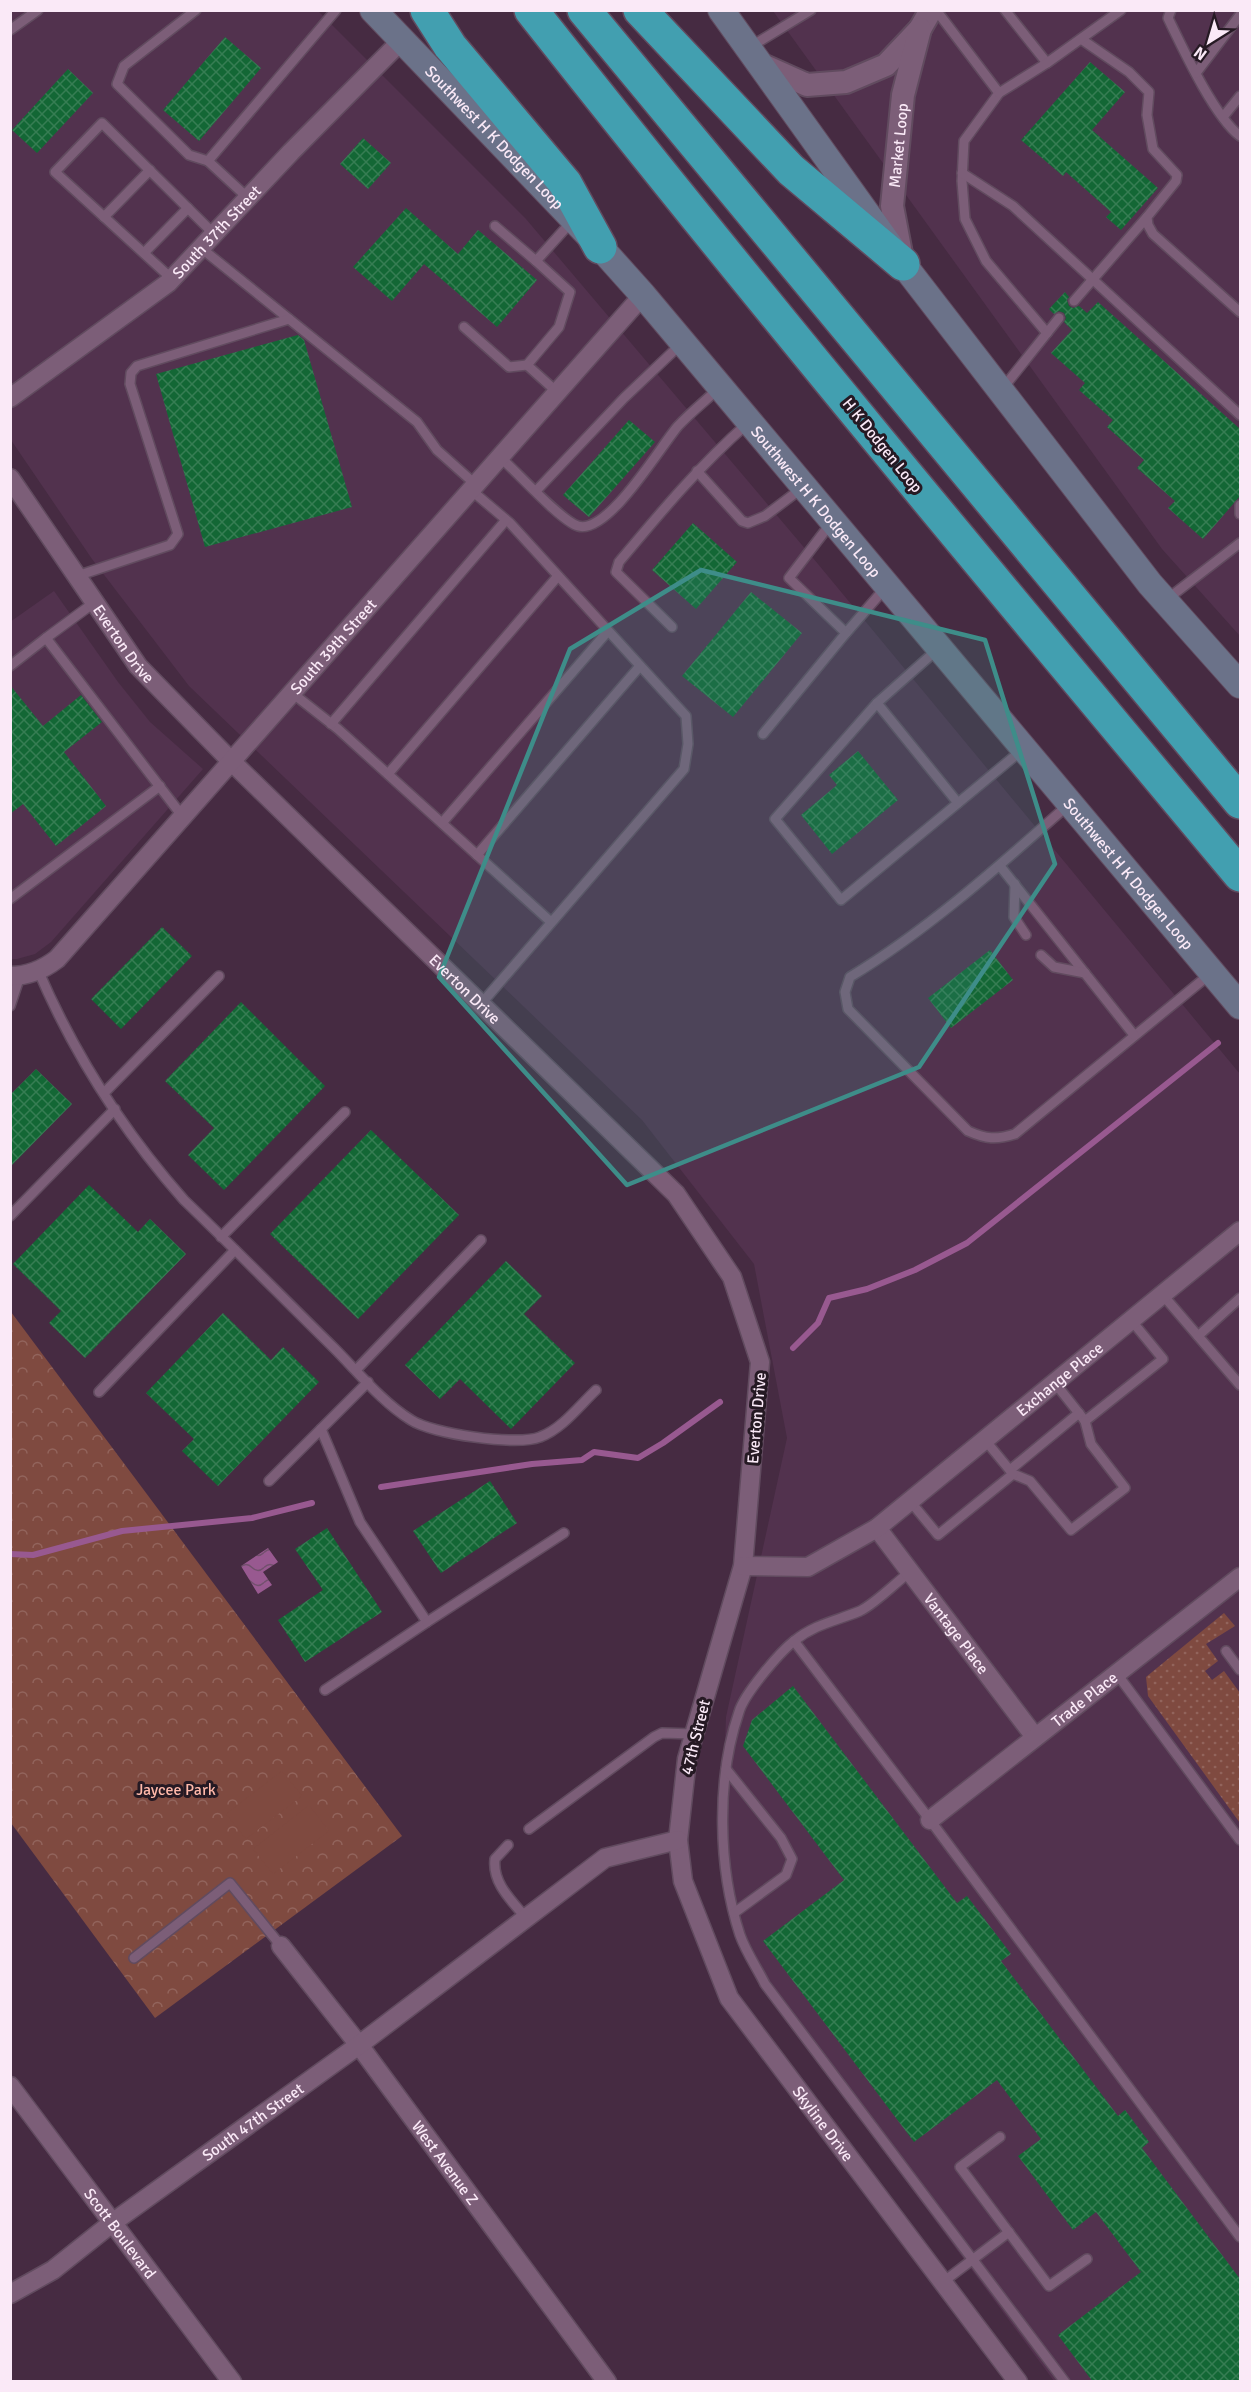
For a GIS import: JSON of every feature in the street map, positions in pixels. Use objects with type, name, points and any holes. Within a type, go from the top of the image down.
[{"type":"highway","points":[[427,10],[450,46],[565,183],[600,247]]},
{"type":"highway","name":"H K Dodgen Loop","points":[[531,10],[635,142],[982,567],[1240,875]]},
{"type":"highway","points":[[584,10],[1240,802]]},
{"type":"highway","points":[[640,10],[791,170],[903,264]]},
{"type":"main road","name":"Southwest H K Dodgen Loop","points":[[374,10],[643,295],[1240,1006]]},
{"type":"main road","points":[[721,10],[903,264],[1165,601],[1240,685]]},
{"type":"street","name":"Market Loop","points":[[903,264],[892,206],[903,95],[925,20]]},
{"type":"street","name":"Market Loop","points":[[753,55],[807,85],[846,82],[885,65],[925,20]]},
{"type":"street","name":"South 37th Street","points":[[10,398],[171,279],[401,41]]},
{"type":"street","name":"South 39th Street","points":[[15,976],[38,970],[57,959],[643,295]]},
{"type":"street","name":"Everton Drive","points":[[10,478],[138,666],[232,762],[676,1194],[732,1277],[760,1362],[743,1566]]},
{"type":"street","name":"Exchange Place","points":[[877,1528],[1240,1231]]},
{"type":"street","points":[[743,1566],[808,1567],[877,1528]]},
{"type":"street","name":"Vantage Place","points":[[877,1528],[1035,1737]]},
{"type":"street","name":"47th Street","points":[[678,1840],[687,1759],[743,1566]]},
{"type":"street","name":"Trade Place","points":[[930,1820],[1240,1577]]},
{"type":"street","points":[[526,1918],[605,1858],[678,1840]]},
{"type":"street","name":"Skyline Drive","points":[[678,1840],[682,1881],[729,1998],[1018,2382]]},
{"type":"street","name":"South 47th Street","points":[[10,2294],[53,2270],[112,2223],[359,2045],[526,1918]]},
{"type":"street","name":"West Avenue Z","points":[[280,1946],[359,2045],[607,2382]]},
{"type":"street","name":"Scott Boulevard","points":[[10,2086],[232,2382]]},
{"type":"lane","points":[[10,30],[38,10]]},
{"type":"lane","points":[[196,10],[124,66],[117,84],[189,155],[208,161],[248,198]]},
{"type":"lane","points":[[208,161],[336,10]]},
{"type":"lane","points":[[753,55],[811,10]]},
{"type":"lane","points":[[936,10],[999,93]]},
{"type":"lane","points":[[1005,10],[1047,63]]},
{"type":"lane","points":[[1047,333],[986,261],[965,219],[962,173],[964,141],[999,93],[1047,63],[1121,10]]},
{"type":"lane","points":[[1172,10],[1168,18],[1196,73],[1231,130],[1240,136]]},
{"type":"lane","points":[[1196,73],[1240,15]]},
{"type":"lane","points":[[1074,301],[1147,217],[1176,181],[1177,175],[1153,149],[1147,115],[1149,92],[1129,72],[1081,39]]},
{"type":"lane","points":[[1223,117],[1240,96]]},
{"type":"lane","points":[[171,279],[55,172],[94,131],[102,123],[214,234]]},
{"type":"lane","points":[[104,217],[150,170]]},
{"type":"lane","points":[[962,173],[1013,206],[1240,415]]},
{"type":"lane","points":[[144,253],[189,208]]},
{"type":"lane","points":[[1147,217],[1153,234],[1240,312]]},
{"type":"lane","points":[[536,261],[574,220]]},
{"type":"lane","points":[[495,226],[570,292],[559,327],[527,366]]},
{"type":"lane","points":[[201,248],[417,422],[437,450],[506,520],[686,716],[688,744],[684,769],[481,1004]]},
{"type":"lane","points":[[1000,390],[1059,318]]},
{"type":"lane","points":[[77,576],[170,545],[178,534],[130,384],[131,373],[137,366],[289,320]]},
{"type":"lane","points":[[464,327],[509,367],[527,366],[557,392]]},
{"type":"lane","points":[[536,491],[624,398],[682,342]]},
{"type":"lane","points":[[500,457],[561,516],[579,527],[592,526],[602,520],[619,503],[678,426],[720,387]]},
{"type":"lane","points":[[672,627],[616,572],[619,562],[697,471],[749,422]]},
{"type":"lane","points":[[697,471],[742,521],[748,524],[765,516],[804,487]]},
{"type":"lane","points":[[1240,505],[1240,514]]},
{"type":"lane","points":[[331,724],[506,520]]},
{"type":"lane","points":[[833,521],[789,578],[846,633]]},
{"type":"lane","points":[[1165,601],[1240,543]]},
{"type":"lane","points":[[388,774],[558,576]]},
{"type":"lane","points":[[763,734],[887,586]]},
{"type":"lane","points":[[10,666],[95,602]]},
{"type":"lane","points":[[442,823],[608,631]]},
{"type":"lane","points":[[46,638],[183,817]]},
{"type":"lane","points":[[939,648],[877,703],[775,819],[841,900],[1024,749]]},
{"type":"lane","points":[[477,855],[640,666]]},
{"type":"lane","points":[[291,692],[388,774],[551,922]]},
{"type":"lane","points":[[877,703],[958,803]]},
{"type":"lane","points":[[10,899],[160,786]]},
{"type":"lane","points":[[1070,804],[1000,866],[876,961],[850,977],[845,992],[848,1009],[968,1131],[984,1138],[998,1140],[1015,1134],[1212,972]]},
{"type":"lane","points":[[1000,866],[1134,1035]]},
{"type":"lane","points":[[1015,884],[1014,917],[1026,935]]},
{"type":"lane","points":[[1041,954],[1054,967],[1085,973]]},
{"type":"lane","points":[[38,970],[66,1030],[104,1093],[161,1173],[221,1237],[368,1382],[411,1421],[450,1435],[525,1440],[540,1438],[553,1430],[596,1390]]},
{"type":"lane","points":[[104,1093],[219,975]]},
{"type":"lane","points":[[10,1006],[15,997],[15,976]]},
{"type":"lane","points":[[10,1216],[115,1109]]},
{"type":"lane","points":[[221,1237],[345,1112]]},
{"type":"lane","points":[[356,1370],[481,1240]]},
{"type":"lane","points":[[99,1392],[235,1250]]},
{"type":"lane","points":[[1162,1294],[1240,1385]]},
{"type":"lane","points":[[1198,1335],[1240,1298]]},
{"type":"lane","points":[[910,1501],[938,1535],[1012,1472],[1082,1417],[1162,1359],[1131,1320]]},
{"type":"lane","points":[[269,1481],[368,1382]]},
{"type":"lane","points":[[985,1440],[1012,1472],[1030,1481],[1071,1530],[1125,1488],[1091,1444],[1082,1417],[1055,1383]]},
{"type":"lane","points":[[321,1429],[360,1522],[428,1622]]},
{"type":"lane","points":[[325,1690],[564,1533]]},
{"type":"lane","points":[[910,1572],[862,1610],[819,1624],[794,1641],[771,1664],[739,1710],[726,1769],[722,1819],[730,1895],[741,1937],[765,1984],[1065,2382]]},
{"type":"lane","points":[[794,1641],[1240,2237]]},
{"type":"lane","points":[[1226,1651],[1240,1670]]},
{"type":"lane","points":[[1117,1674],[1240,1840]]},
{"type":"lane","points":[[529,1829],[654,1737],[662,1733],[694,1734]]},
{"type":"lane","points":[[726,1769],[781,1838],[792,1859],[786,1875],[734,1912]]},
{"type":"lane","points":[[508,1845],[495,1859],[495,1873],[501,1887],[526,1918]]},
{"type":"lane","points":[[134,1958],[230,1883],[280,1946]]},
{"type":"lane","points":[[1000,2137],[960,2167],[1050,2286],[1087,2259]]},
{"type":"lane","points":[[943,2282],[1009,2232]]},
{"type":"highlighted area","points":[[701,570],[985,640],[1055,864],[919,1067],[627,1185],[439,977],[570,649]]},
{"type":"shaded area","points":[[10,11],[318,11],[526,219],[813,558],[1240,1074],[1240,2381],[1054,2381],[757,1980],[721,1852],[726,1717],[787,1438],[754,1264],[642,1120],[189,686],[92,559],[11,440]]},
{"type":"shaded area","points":[[773,11],[1240,11],[1240,636],[1162,549]]},
{"type":"shaded area","points":[[54,591],[118,682],[150,722],[203,769],[51,942],[35,954],[10,959],[10,622]]},
{"type":"green space","name":"Jaycee Park","points":[[11,1312],[402,1836],[155,2018],[11,1823]]},
{"type":"green space","points":[[1224,1613],[1235,1626],[1206,1644],[1218,1661],[1205,1671],[1212,1680],[1224,1671],[1240,1693],[1240,1823],[1148,1696],[1146,1677]]},
{"type":"green space","points":[[282,1771],[302,1796],[246,1839],[226,1814]]},
{"type":"green space","points":[[309,1805],[329,1831],[273,1874],[253,1849]]},
{"type":"water","points":[[268,1548],[278,1562],[263,1572],[272,1585],[258,1594],[241,1566]]},
{"type":"building","points":[[225,37],[261,68],[199,141],[163,110]]},
{"type":"building","points":[[1090,62],[1125,92],[1092,130],[1158,188],[1121,230],[1106,217],[1111,212],[1066,172],[1063,176],[1021,140]]},
{"type":"building","points":[[68,69],[93,93],[37,153],[12,130]]},
{"type":"building","points":[[363,138],[391,163],[368,189],[340,164]]},
{"type":"building","points":[[406,208],[458,254],[478,230],[537,280],[497,327],[424,264],[392,301],[353,267]]},
{"type":"building","points":[[1065,292],[1069,297],[1067,300],[1069,306],[1073,308],[1079,306],[1087,313],[1098,302],[1240,429],[1240,496],[1203,539],[1168,508],[1175,501],[1137,468],[1144,460],[1107,427],[1113,420],[1079,390],[1085,383],[1051,353],[1072,330],[1064,322],[1066,318],[1064,313],[1059,311],[1054,314],[1049,309]]},
{"type":"building","points":[[298,335],[304,340],[352,507],[205,547],[156,374]]},
{"type":"building","points":[[629,420],[655,442],[589,517],[563,495]]},
{"type":"building","points":[[693,523],[737,562],[696,609],[652,570]]},
{"type":"building","points":[[751,592],[802,633],[733,717],[682,676]]},
{"type":"building","points":[[10,685],[43,726],[81,695],[102,722],[64,752],[106,806],[56,846],[23,804],[10,814]]},
{"type":"building","points":[[858,751],[898,800],[832,854],[801,815],[837,785],[829,775]]},
{"type":"building","points":[[162,927],[192,956],[121,1029],[91,999]]},
{"type":"building","points":[[990,950],[1013,980],[951,1028],[928,998]]},
{"type":"building","points":[[241,1002],[325,1086],[224,1190],[188,1155],[214,1128],[165,1081]]},
{"type":"building","points":[[36,1069],[72,1104],[10,1167],[10,1095]]},
{"type":"building","points":[[371,1130],[459,1215],[358,1319],[270,1234]]},
{"type":"building","points":[[89,1185],[138,1232],[150,1219],[186,1254],[85,1358],[49,1323],[61,1311],[13,1264]]},
{"type":"building","points":[[506,1261],[542,1296],[524,1314],[575,1363],[511,1429],[460,1379],[440,1399],[405,1365]]},
{"type":"building","points":[[223,1313],[271,1360],[283,1347],[319,1382],[218,1486],[182,1451],[194,1439],[146,1393]]},
{"type":"building","points":[[490,1481],[517,1523],[441,1573],[413,1531]]},
{"type":"building","points":[[327,1528],[382,1612],[305,1662],[278,1620],[323,1590],[295,1549]]},
{"type":"building","points":[[793,1686],[957,1903],[967,1896],[1011,1954],[1001,1961],[1118,2116],[1125,2110],[1149,2142],[1142,2148],[1240,2279],[1240,2382],[1093,2382],[1058,2335],[1141,2272],[1096,2212],[1073,2230],[1018,2156],[1041,2139],[997,2080],[914,2142],[763,1941],[844,1880],[743,1746],[752,1720]]},
{"type":"waterway","points":[[793,1348],[818,1323],[829,1298],[867,1289],[915,1270],[967,1243],[1218,1043]]},
{"type":"waterway","points":[[381,1487],[532,1464],[582,1460],[594,1452],[638,1458],[720,1402]]},
{"type":"waterway","points":[[10,1554],[33,1555],[122,1531],[252,1518],[312,1503]]}]
